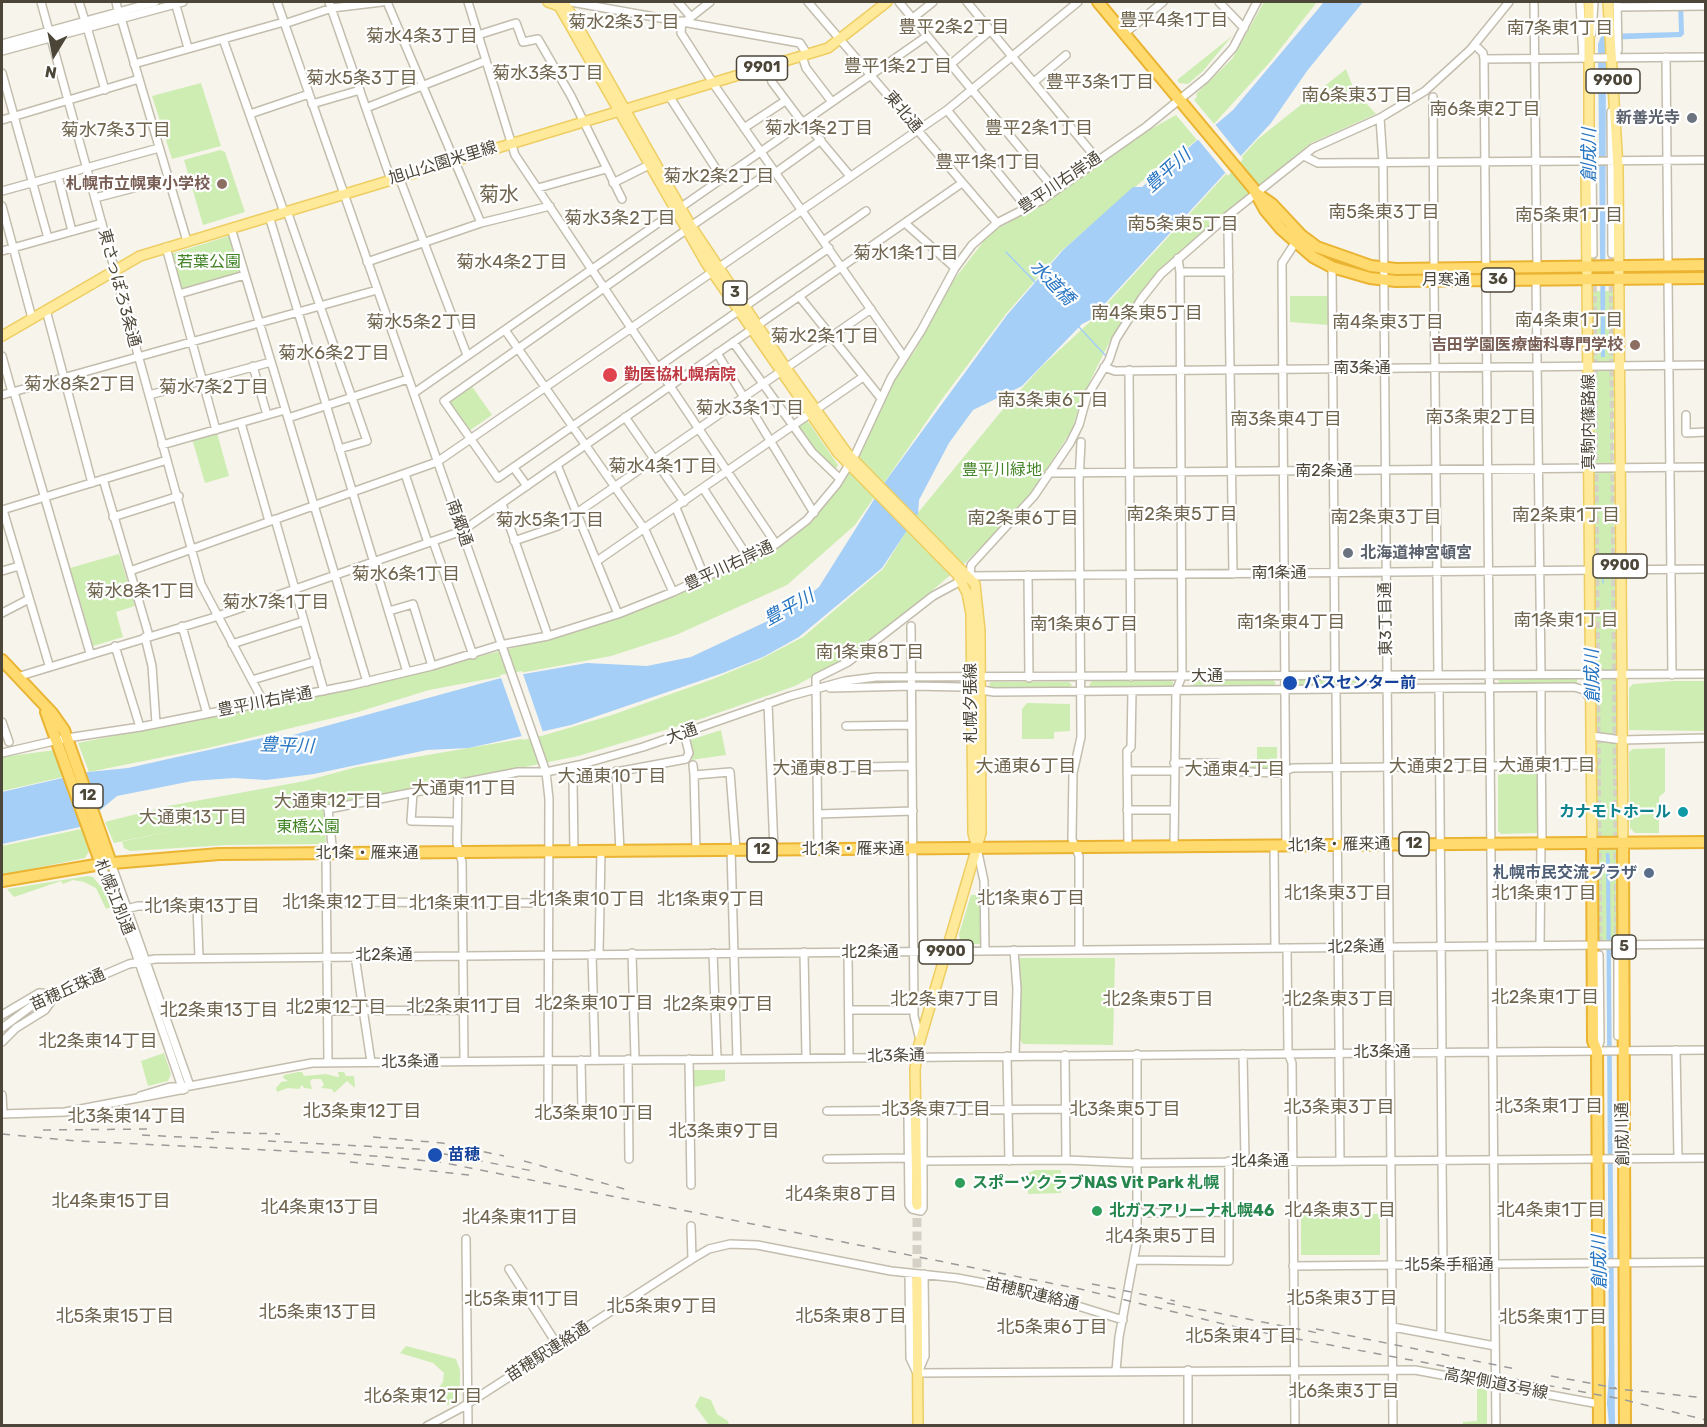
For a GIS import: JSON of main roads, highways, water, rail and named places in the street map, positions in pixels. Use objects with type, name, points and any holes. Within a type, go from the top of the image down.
[{"type":"highway","name":"月寒通","points":[[1098,2],[1255,191],[1265,210],[1295,243],[1332,267],[1351,274],[1384,280],[1706,278]]},
{"type":"highway","name":"月寒通","points":[[1255,191],[1272,204],[1301,235],[1317,247],[1353,261],[1384,267],[1706,265]]},
{"type":"highway","name":"札幌江別通","points":[[2,663],[43,704],[64,730],[64,743],[106,863]]},
{"type":"highway","name":"北1条・雁来通","points":[[2,881],[106,863],[219,854],[1706,842]]},
{"type":"highway","name":"創成川通","points":[[1592,843],[1597,945],[1593,1041],[1600,1051],[1599,1425]]},
{"type":"highway","name":"創成川通","points":[[1623,843],[1618,948],[1625,1040],[1618,1051],[1625,1425]]},
{"type":"main road","points":[[548,2],[566,3]]},
{"type":"main road","name":"旭山公園米里線","points":[[2,336],[140,256],[828,48],[887,2]]},
{"type":"main road","name":"真駒内篠路線","points":[[1589,2],[1591,41],[1613,88],[1604,160]]},
{"type":"main road","name":"真駒内篠路線","points":[[1609,2],[1615,8],[1598,58],[1604,160],[1618,266],[1623,843]]},
{"type":"main road","name":"札幌夕張線","points":[[566,3],[649,165],[678,209]]},
{"type":"main road","name":"札幌夕張線","points":[[621,111],[714,269],[854,466],[956,568],[970,576],[978,596],[972,833],[977,848]]},
{"type":"main road","name":"真駒内篠路線","points":[[1592,843],[1593,765],[1596,737],[1591,701],[1600,673],[1594,571],[1598,468],[1588,366],[1586,168],[1604,160]]},
{"type":"main road","name":"札幌夕張線","points":[[956,568],[970,607],[976,678]]},
{"type":"main road","name":"9900","points":[[917,1205],[915,1110],[917,1056],[977,848]]},
{"type":"main road","points":[[918,1425],[921,1277]]},
{"type":"water","name":"豊平川","points":[[1324,2],[1363,2],[1307,71],[1271,123],[1090,320],[1082,324],[1022,386],[973,410],[949,443],[919,500],[918,514],[882,568],[799,637],[763,657],[723,673],[571,725],[469,748],[427,750],[314,774],[266,780],[234,778],[192,781],[117,796],[80,827],[2,844],[2,792],[88,772],[128,768],[271,736],[293,735],[501,678],[587,663],[647,666],[691,657],[789,611],[819,587],[885,482],[1007,315],[1063,250],[1133,187],[1142,187],[1233,110]]},
{"type":"water","points":[[1678,2],[1683,2],[1684,34],[1681,37],[1606,40],[1605,357],[1601,357],[1598,44],[1602,34],[1679,32]]},
{"type":"water","points":[[1606,853],[1609,853],[1610,861],[1615,1426],[1609,1425],[1607,1403],[1609,1373]]},
{"type":"waterway","name":"水道橋","points":[[1006,252],[1035,282]]},
{"type":"waterway","name":"水道橋","points":[[1078,326],[1106,356]]},
{"type":"waterway","name":"創成川","points":[[1602,558],[1602,568]]},
{"type":"waterway","name":"創成川","points":[[1602,573],[1603,583]]},
{"type":"tunnel","points":[[1593,254],[1599,955]]},
{"type":"tunnel","points":[[1612,254],[1618,955]]},
{"type":"tunnel","points":[[917,1205],[917,1281]]},
{"type":"railway","points":[[43,1130],[151,1129]]},
{"type":"railway","points":[[211,1132],[280,1134]]},
{"type":"railway","points":[[2,1134],[77,1141],[351,1154],[440,1162],[1080,1289],[1244,1329],[1621,1399],[1706,1420]]},
{"type":"railway","points":[[142,1135],[220,1139]]},
{"type":"railway","points":[[373,1137],[442,1143],[504,1156]]},
{"type":"railway","points":[[268,1141],[418,1149],[533,1171]]},
{"type":"railway","points":[[524,1161],[628,1190]]},
{"type":"railway","points":[[350,1162],[469,1175]]},
{"type":"railway","points":[[1092,1284],[1175,1301]]},
{"type":"railway","points":[[1167,1303],[1323,1334]]},
{"type":"railway","points":[[1316,1329],[1516,1369]]},
{"type":"railway","points":[[1551,1376],[1616,1388]]},
{"type":"railway","points":[[1609,1388],[1706,1398]]},
{"type":"place","name":"新善光寺","points":[[1692,118]]},
{"type":"place","name":"札幌市立幌東小学校","points":[[222,184]]},
{"type":"place","name":"吉田学園医療歯科専門学校","points":[[1635,345]]},
{"type":"place","name":"勤医協札幌病院","points":[[610,375]]},
{"type":"place","name":"北海道神宮頓宮","points":[[1348,553]]},
{"type":"place","name":"バスセンター前","points":[[1290,683]]},
{"type":"place","name":"カナモトホール","points":[[1683,812]]},
{"type":"place","name":"札幌市民交流プラザ","points":[[1649,873]]},
{"type":"place","name":"苗穂","points":[[435,1155]]},
{"type":"place","name":"スポーツクラブNAS Vit Park 札幌","points":[[960,1183]]},
{"type":"place","name":"北ガスアリーナ札幌46","points":[[1097,1211]]},
{"type":"district","name":"豊平4条1丁目","points":[[1174,21]]},
{"type":"district","name":"菊水2条3丁目","points":[[624,23]]},
{"type":"district","name":"豊平2条2丁目","points":[[954,28]]},
{"type":"district","name":"南7条東1丁目","points":[[1560,29]]},
{"type":"district","name":"菊水4条3丁目","points":[[422,37]]},
{"type":"district","name":"豊平1条2丁目","points":[[898,67]]},
{"type":"district","name":"菊水3条3丁目","points":[[548,74]]},
{"type":"district","name":"菊水5条3丁目","points":[[362,79]]},
{"type":"district","name":"豊平3条1丁目","points":[[1100,83]]},
{"type":"district","name":"南6条東3丁目","points":[[1357,96]]},
{"type":"district","name":"南6条東2丁目","points":[[1485,110]]},
{"type":"district","name":"菊水1条2丁目","points":[[819,129]]},
{"type":"district","name":"豊平2条1丁目","points":[[1039,129]]},
{"type":"district","name":"菊水7条3丁目","points":[[116,131]]},
{"type":"district","name":"豊平1条1丁目","points":[[988,163]]},
{"type":"district","name":"菊水2条2丁目","points":[[719,177]]},
{"type":"district","name":"菊水","points":[[499,195]]},
{"type":"district","name":"南5条東3丁目","points":[[1384,213]]},
{"type":"district","name":"南5条東1丁目","points":[[1569,216]]},
{"type":"district","name":"菊水3条2丁目","points":[[620,219]]},
{"type":"district","name":"南5条東5丁目","points":[[1183,225]]},
{"type":"district","name":"菊水1条1丁目","points":[[906,254]]},
{"type":"district","name":"菊水4条2丁目","points":[[512,263]]},
{"type":"district","name":"南4条東5丁目","points":[[1147,314]]},
{"type":"district","name":"南4条東1丁目","points":[[1569,321]]},
{"type":"district","name":"菊水5条2丁目","points":[[422,323]]},
{"type":"district","name":"南4条東3丁目","points":[[1388,323]]},
{"type":"district","name":"菊水2条1丁目","points":[[825,337]]},
{"type":"district","name":"菊水6条2丁目","points":[[334,354]]},
{"type":"district","name":"菊水8条2丁目","points":[[80,385]]},
{"type":"district","name":"菊水7条2丁目","points":[[214,388]]},
{"type":"district","name":"南3条東6丁目","points":[[1053,401]]},
{"type":"district","name":"菊水3条1丁目","points":[[750,409]]},
{"type":"district","name":"南3条東2丁目","points":[[1481,418]]},
{"type":"district","name":"南3条東4丁目","points":[[1286,420]]},
{"type":"district","name":"菊水4条1丁目","points":[[663,467]]},
{"type":"district","name":"南2条東5丁目","points":[[1182,515]]},
{"type":"district","name":"南2条東1丁目","points":[[1566,516]]},
{"type":"district","name":"南2条東3丁目","points":[[1386,518]]},
{"type":"district","name":"南2条東6丁目","points":[[1023,519]]},
{"type":"district","name":"菊水5条1丁目","points":[[550,521]]},
{"type":"district","name":"菊水6条1丁目","points":[[406,575]]},
{"type":"district","name":"菊水8条1丁目","points":[[141,592]]},
{"type":"district","name":"菊水7条1丁目","points":[[276,603]]},
{"type":"district","name":"南1条東1丁目","points":[[1566,621]]},
{"type":"district","name":"南1条東4丁目","points":[[1291,623]]},
{"type":"district","name":"南1条東6丁目","points":[[1084,625]]},
{"type":"district","name":"南1条東8丁目","points":[[870,653]]},
{"type":"district","name":"大通東1丁目","points":[[1547,766]]},
{"type":"district","name":"大通東6丁目","points":[[1026,767]]},
{"type":"district","name":"大通東2丁目","points":[[1439,767]]},
{"type":"district","name":"大通東8丁目","points":[[823,769]]},
{"type":"district","name":"大通東4丁目","points":[[1235,770]]},
{"type":"district","name":"大通東10丁目","points":[[612,777]]},
{"type":"district","name":"大通東11丁目","points":[[464,789]]},
{"type":"district","name":"大通東12丁目","points":[[328,802]]},
{"type":"district","name":"大通東13丁目","points":[[193,818]]},
{"type":"district","name":"北1条東3丁目","points":[[1338,894]]},
{"type":"district","name":"北1条東1丁目","points":[[1544,894]]},
{"type":"district","name":"北1条東6丁目","points":[[1031,899]]},
{"type":"district","name":"北1条東10丁目","points":[[587,900]]},
{"type":"district","name":"北1条東9丁目","points":[[711,900]]},
{"type":"district","name":"北1条東12丁目","points":[[340,903]]},
{"type":"district","name":"北1条東11丁目","points":[[465,904]]},
{"type":"district","name":"北1条東13丁目","points":[[202,907]]},
{"type":"district","name":"北2条東1丁目","points":[[1545,998]]},
{"type":"district","name":"北2条東7丁目","points":[[945,1000]]},
{"type":"district","name":"北2条東5丁目","points":[[1158,1000]]},
{"type":"district","name":"北2条東3丁目","points":[[1339,1000]]},
{"type":"district","name":"北2条東10丁目","points":[[594,1004]]},
{"type":"district","name":"北2条東9丁目","points":[[718,1005]]},
{"type":"district","name":"北2条東11丁目","points":[[464,1007]]},
{"type":"district","name":"北2東12丁目","points":[[336,1008]]},
{"type":"district","name":"北2条東13丁目","points":[[219,1011]]},
{"type":"district","name":"北2条東14丁目","points":[[98,1042]]},
{"type":"district","name":"北3条東1丁目","points":[[1549,1107]]},
{"type":"district","name":"北3条東3丁目","points":[[1339,1108]]},
{"type":"district","name":"北3条東7丁目","points":[[936,1110]]},
{"type":"district","name":"北3条東5丁目","points":[[1125,1110]]},
{"type":"district","name":"北3条東12丁目","points":[[362,1112]]},
{"type":"district","name":"北3条東10丁目","points":[[594,1114]]},
{"type":"district","name":"北3条東14丁目","points":[[127,1117]]},
{"type":"district","name":"北3条東9丁目","points":[[724,1132]]},
{"type":"district","name":"北4条東8丁目","points":[[841,1195]]},
{"type":"district","name":"北4条東15丁目","points":[[111,1202]]},
{"type":"district","name":"北4条東13丁目","points":[[320,1208]]},
{"type":"district","name":"北4条東3丁目","points":[[1340,1211]]},
{"type":"district","name":"北4条東1丁目","points":[[1551,1211]]},
{"type":"district","name":"北4条東11丁目","points":[[520,1218]]},
{"type":"district","name":"北4条東5丁目","points":[[1161,1237]]},
{"type":"district","name":"北5条東3丁目","points":[[1342,1299]]},
{"type":"district","name":"北5条東11丁目","points":[[522,1300]]},
{"type":"district","name":"北5条東9丁目","points":[[662,1307]]},
{"type":"district","name":"北5条東13丁目","points":[[318,1313]]},
{"type":"district","name":"北5条東15丁目","points":[[115,1317]]},
{"type":"district","name":"北5条東8丁目","points":[[851,1317]]},
{"type":"district","name":"北5条東1丁目","points":[[1553,1318]]},
{"type":"district","name":"北5条東6丁目","points":[[1052,1328]]},
{"type":"district","name":"北5条東4丁目","points":[[1241,1337]]},
{"type":"district","name":"北6条東3丁目","points":[[1344,1392]]},
{"type":"district","name":"北6条東12丁目","points":[[423,1397]]},
{"type":"park label","name":"若葉公園","points":[[209,262]]},
{"type":"park label","name":"豊平川緑地","points":[[1002,470]]},
{"type":"park label","name":"東橋公園","points":[[308,827]]}]
